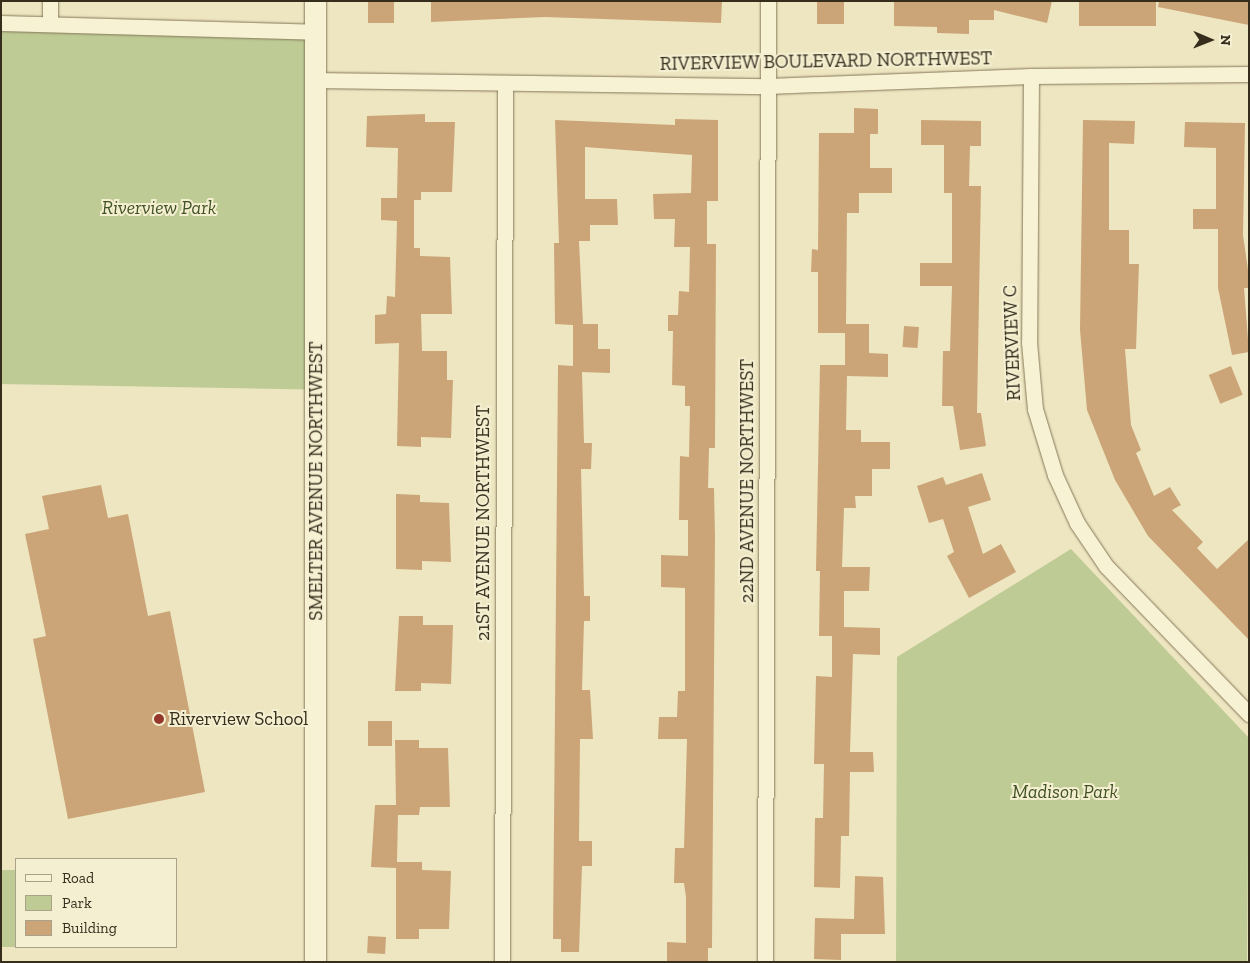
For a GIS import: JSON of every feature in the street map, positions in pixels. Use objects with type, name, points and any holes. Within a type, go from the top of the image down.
[{"type":"street","points":[[50,1],[50,24]]},
{"type":"street","name":"SMELTER AVENUE NORTHWEST","points":[[315,1],[315,962]]},
{"type":"street","name":"22ND AVENUE NORTHWEST","points":[[765,962],[768,1]]},
{"type":"street","points":[[1,23],[315,32]]},
{"type":"street","name":"RIVERVIEW BOULEVARD NORTHWEST","points":[[314,80],[768,86],[1031,76],[1249,74]]},
{"type":"street","name":"RIVERVIEW C","points":[[1031,76],[1029,342],[1034,409],[1055,475],[1077,523],[1106,566],[1249,714]]},
{"type":"street","name":"21ST AVENUE NORTHWEST","points":[[502,962],[505,84]]},
{"type":"green space","name":"Riverview Park","points":[[1,25],[315,30],[309,389],[1,384]]},
{"type":"green space","name":"Madison Park","points":[[1071,549],[1249,738],[1247,962],[896,962],[897,657]]},
{"type":"green space","points":[[1,870],[15,870],[15,947],[1,947]]},
{"type":"building","points":[[368,1],[394,1],[394,23],[368,23]]},
{"type":"building","points":[[431,1],[722,1],[721,23],[545,17],[431,22]]},
{"type":"building","points":[[817,1],[844,1],[844,24],[817,24]]},
{"type":"building","points":[[894,1],[1052,1],[1047,23],[994,10],[994,20],[969,20],[969,34],[937,33],[937,27],[894,26]]},
{"type":"building","points":[[1079,1],[1156,1],[1156,26],[1079,26]]},
{"type":"building","points":[[1159,1],[1249,1],[1249,25],[1158,7]]},
{"type":"building","points":[[854,108],[878,109],[878,134],[870,134],[870,168],[892,168],[892,193],[859,193],[859,213],[847,213],[846,324],[869,324],[869,353],[888,354],[888,377],[847,376],[846,430],[861,430],[861,442],[890,442],[890,469],[872,469],[872,496],[855,496],[856,508],[844,508],[842,567],[870,567],[869,591],[844,591],[844,627],[880,628],[880,655],[853,654],[850,752],[873,752],[874,772],[850,772],[849,836],[841,836],[840,888],[814,887],[815,818],[823,818],[824,764],[814,764],[816,676],[832,677],[832,636],[819,636],[820,571],[816,571],[820,365],[845,365],[845,333],[818,333],[818,272],[811,272],[812,249],[818,250],[819,133],[854,133]]},
{"type":"building","points":[[425,114],[425,122],[455,122],[452,192],[421,192],[421,200],[414,200],[414,248],[420,248],[420,256],[450,257],[452,314],[421,314],[422,351],[447,351],[447,380],[453,380],[451,438],[421,437],[421,447],[397,446],[399,343],[375,344],[375,315],[386,314],[387,296],[395,297],[397,221],[381,220],[381,198],[397,198],[398,148],[366,147],[367,116]]},
{"type":"building","points":[[675,119],[718,120],[718,201],[707,201],[707,244],[716,244],[715,448],[709,448],[708,488],[714,488],[715,536],[712,948],[708,948],[708,962],[667,962],[667,942],[686,943],[686,897],[684,883],[674,883],[675,848],[684,848],[687,739],[658,739],[659,717],[677,717],[678,691],[685,691],[685,588],[661,587],[661,555],[688,556],[688,520],[679,520],[680,456],[689,457],[690,406],[685,406],[685,386],[672,385],[673,331],[668,331],[668,315],[678,315],[679,291],[689,292],[690,247],[674,247],[675,219],[654,219],[653,194],[691,193],[692,155],[585,147],[585,199],[617,199],[618,225],[590,225],[590,241],[579,241],[583,324],[598,324],[598,349],[610,349],[610,373],[582,372],[584,443],[592,443],[591,469],[581,469],[584,596],[590,596],[590,621],[584,621],[582,690],[590,690],[593,739],[580,739],[579,841],[592,841],[592,866],[582,866],[579,952],[561,952],[561,939],[553,939],[558,365],[573,366],[573,325],[555,324],[554,243],[559,243],[555,120],[675,125]]},
{"type":"building","points":[[921,120],[981,121],[981,146],[970,146],[969,186],[981,186],[977,413],[981,413],[986,446],[960,450],[953,406],[942,406],[943,351],[950,351],[952,286],[920,286],[920,263],[952,263],[952,193],[944,193],[944,145],[921,145]]},
{"type":"building","points":[[1083,120],[1135,121],[1134,144],[1109,143],[1109,230],[1129,230],[1129,264],[1139,264],[1136,349],[1125,349],[1131,425],[1141,450],[1136,453],[1154,496],[1170,487],[1181,505],[1172,510],[1203,542],[1197,548],[1217,569],[1249,539],[1249,640],[1148,536],[1115,480],[1087,410],[1080,330]]},
{"type":"building","points":[[1185,122],[1245,123],[1243,235],[1248,270],[1248,288],[1244,288],[1249,352],[1232,355],[1218,288],[1218,229],[1193,229],[1193,209],[1216,209],[1216,148],[1184,147]]},
{"type":"building","points":[[904,326],[919,327],[917,348],[903,347]]},
{"type":"building","points":[[1231,366],[1243,395],[1220,404],[1209,375]]},
{"type":"building","points":[[982,473],[991,500],[968,507],[983,554],[1001,544],[1016,572],[969,598],[947,556],[954,552],[943,519],[929,523],[917,486],[943,477],[946,485]]},
{"type":"building","points":[[101,485],[108,518],[128,514],[148,616],[170,611],[205,792],[68,819],[33,639],[46,636],[25,534],[49,529],[42,496]]},
{"type":"building","points":[[396,494],[420,495],[420,502],[449,503],[451,562],[422,561],[422,570],[396,569]]},
{"type":"building","points":[[399,616],[423,616],[423,625],[453,625],[451,684],[421,683],[421,691],[395,691]]},
{"type":"building","points":[[368,721],[392,721],[392,746],[368,746]]},
{"type":"building","points":[[395,740],[419,740],[419,748],[448,748],[450,807],[420,807],[419,815],[398,815],[397,862],[422,862],[422,870],[451,871],[449,929],[419,929],[419,939],[396,939],[396,868],[371,867],[375,805],[396,805]]},
{"type":"building","points":[[855,876],[883,877],[885,934],[841,934],[841,960],[814,959],[815,918],[854,919]]},
{"type":"building","points":[[368,936],[386,937],[385,954],[367,953]]},
{"type":"place","name":"Riverview School","points":[[159,719]]}]
